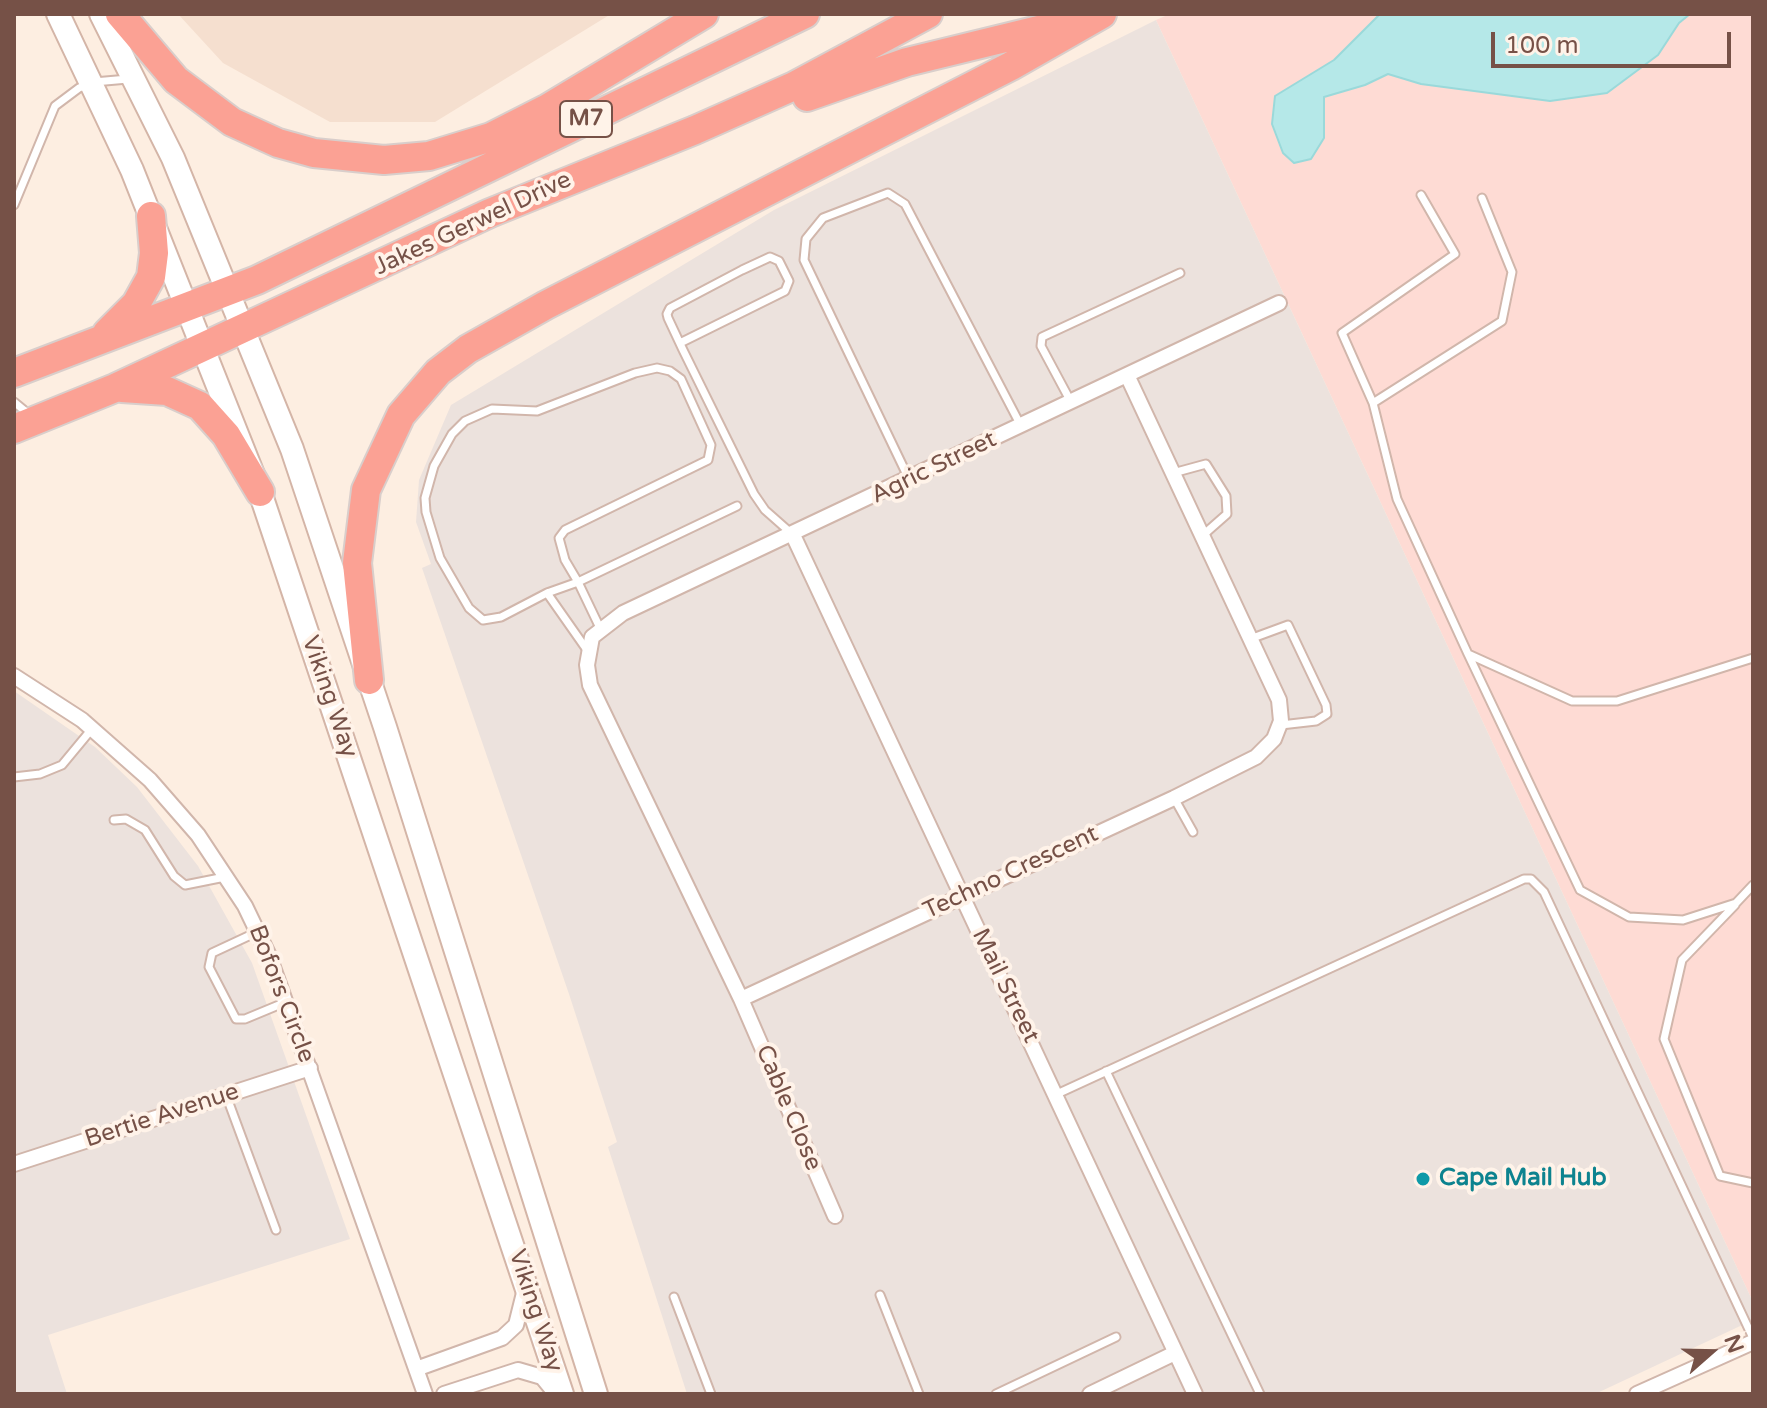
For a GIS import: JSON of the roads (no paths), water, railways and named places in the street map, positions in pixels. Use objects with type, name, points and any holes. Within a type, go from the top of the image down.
[{"type":"highway","points":[[120,14],[176,80],[232,122],[270,140],[314,153],[384,160],[429,156],[491,137],[548,108],[704,14]]},
{"type":"highway","points":[[736,47],[778,14]]},
{"type":"highway","name":"Jakes Gerwel Drive","points":[[14,373],[230,292],[805,14]]},
{"type":"highway","name":"Jakes Gerwel Drive","points":[[26,425],[246,329],[490,213],[695,130],[842,62],[928,14]]},
{"type":"highway","points":[[695,130],[741,121],[907,62],[1100,14]]},
{"type":"highway","points":[[369,680],[357,563],[366,490],[401,415],[438,372],[468,349],[546,305],[1011,66],[1100,14]]},
{"type":"highway","points":[[94,344],[132,309],[145,290],[154,253],[151,216]]},
{"type":"highway","points":[[115,388],[167,391],[200,406],[226,435],[260,492]]},
{"type":"main road","name":"Viking Way","points":[[58,14],[94,82],[151,216],[260,492],[523,1276],[559,1394]]},
{"type":"main road","name":"Viking Way","points":[[101,14],[134,79],[230,292],[292,449],[369,680],[596,1394]]},
{"type":"street","name":"Agric Street","points":[[593,639],[623,613],[1279,303]]},
{"type":"street","points":[[1127,375],[1279,700],[1281,725]]},
{"type":"street","name":"Mail Street","points":[[793,535],[1195,1394]]},
{"type":"street","points":[[593,639],[590,685],[741,999]]},
{"type":"street","name":"Bofors Circle","points":[[14,676],[93,728],[161,792],[227,877],[259,932],[425,1394]]},
{"type":"street","name":"Techno Crescent","points":[[741,999],[1256,757],[1269,747],[1281,725]]},
{"type":"street","name":"Cable Close","points":[[741,999],[835,1216]]},
{"type":"street","name":"Bertie Avenue","points":[[14,1164],[310,1068]]},
{"type":"street","points":[[416,1369],[508,1334],[521,1313],[523,1276]]},
{"type":"street","points":[[1637,1394],[1753,1340]]},
{"type":"street","points":[[1090,1394],[1175,1353]]},
{"type":"street","points":[[588,1368],[604,1394]]},
{"type":"street","points":[[444,1394],[518,1370],[542,1377],[559,1394]]},
{"type":"lane","points":[[14,205],[55,106],[79,88],[94,82],[134,79]]},
{"type":"lane","points":[[909,480],[804,260],[806,239],[823,218],[888,193],[905,204],[1021,426]]},
{"type":"lane","points":[[1421,195],[1455,254],[1342,333],[1373,403],[1397,499],[1580,890],[1629,917],[1683,920],[1736,903]]},
{"type":"lane","points":[[1373,403],[1502,321],[1512,272],[1482,198]]},
{"type":"lane","points":[[680,343],[785,291],[789,281],[779,261],[770,257],[670,308],[668,318],[680,343],[754,494],[765,510],[782,521],[793,535]]},
{"type":"lane","points":[[1071,402],[1041,346],[1042,337],[1180,273]]},
{"type":"lane","points":[[593,639],[578,582],[559,546],[565,530],[708,460],[711,445],[681,379],[670,371],[657,368],[635,373],[537,411],[492,409],[481,412],[452,434],[434,466],[425,498],[430,530],[440,558],[474,615],[483,620],[501,617],[547,593],[578,582],[737,506]]},
{"type":"lane","points":[[14,402],[26,425]]},
{"type":"lane","points":[[1173,473],[1206,464],[1226,496],[1227,514],[1202,536]]},
{"type":"lane","points":[[547,593],[593,639]]},
{"type":"lane","points":[[1250,639],[1288,625],[1326,705],[1325,716],[1308,724],[1281,725]]},
{"type":"lane","points":[[1468,654],[1572,701],[1617,701],[1753,658]]},
{"type":"lane","points":[[15,780],[62,765],[93,728]]},
{"type":"lane","points":[[1174,798],[1193,832]]},
{"type":"lane","points":[[114,820],[126,819],[145,830],[174,876],[185,885],[227,877]]},
{"type":"lane","points":[[1057,1094],[1524,879],[1531,879],[1544,892],[1753,1340]]},
{"type":"lane","points":[[1753,885],[1682,960],[1664,1039],[1720,1176],[1753,1183]]},
{"type":"lane","points":[[259,932],[212,953],[209,967],[236,1019],[245,1019],[286,1002]]},
{"type":"lane","points":[[1106,1071],[1260,1394]]},
{"type":"lane","points":[[226,1095],[276,1230]]},
{"type":"lane","points":[[880,1295],[919,1394]]},
{"type":"lane","points":[[674,1297],[711,1394]]},
{"type":"lane","points":[[996,1394],[1116,1337]]},
{"type":"lane","points":[[1014,1386],[1018,1394]]},
{"type":"water","points":[[1380,14],[1690,14],[1679,23],[1658,55],[1607,93],[1550,101],[1421,84],[1388,74],[1365,85],[1324,97],[1324,138],[1311,159],[1294,163],[1283,153],[1272,124],[1275,96],[1334,60]]},
{"type":"place","name":"Cape Mail Hub","points":[[1423,1179]]}]
